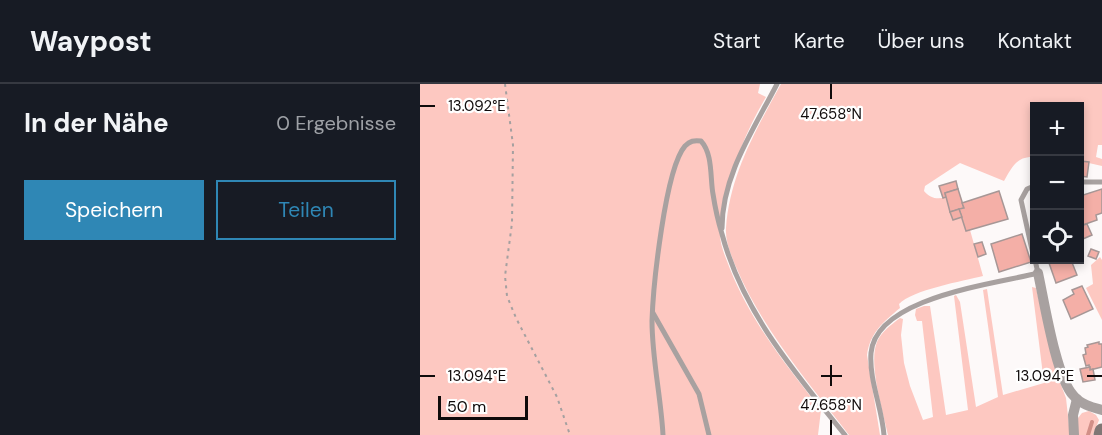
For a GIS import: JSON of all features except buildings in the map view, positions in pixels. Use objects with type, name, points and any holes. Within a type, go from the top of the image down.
[{"type":"street","points":[[1038,273],[1062,376],[1077,399],[1102,410]]},
{"type":"street","points":[[1074,435],[1073,415],[1077,399]]},
{"type":"lane","points":[[722,236],[725,205],[735,167],[777,84]]},
{"type":"lane","points":[[663,435],[654,359],[654,275],[673,176],[680,153],[692,141],[701,141],[707,150],[713,195],[722,236],[742,289],[755,313],[791,365],[845,435]]},
{"type":"lane","points":[[1084,182],[1102,182]]},
{"type":"lane","points":[[1030,188],[1027,189],[1022,200],[1030,236]]},
{"type":"lane","points":[[884,435],[871,363],[874,340],[882,328],[897,316],[946,293],[1038,273],[1036,264]]},
{"type":"lane","points":[[653,312],[699,394],[709,435]]},
{"type":"path","points":[[505,84],[513,145],[512,223],[505,276],[507,296],[557,397],[570,435]]},
{"type":"shaded area","points":[[420,84],[760,84],[758,93],[766,97],[737,158],[721,220],[721,243],[748,307],[782,360],[821,410],[818,435],[420,435]]},
{"type":"shaded area","points":[[781,84],[1102,84],[1102,145],[1098,145],[1096,157],[1102,159],[1102,166],[1084,162],[1084,102],[1030,102],[1030,157],[1019,160],[1004,181],[960,163],[925,186],[924,191],[931,197],[946,197],[953,220],[962,217],[966,231],[970,230],[983,276],[915,294],[899,304],[900,308],[874,334],[867,355],[880,435],[849,435],[770,330],[736,267],[726,233],[728,208],[739,171]]},
{"type":"shaded area","points":[[1100,257],[1102,260],[1102,320],[1086,288],[1093,284],[1091,265]]},
{"type":"shaded area","points":[[1032,287],[1036,288],[1056,372],[1066,398],[1070,435],[888,435],[877,388],[875,351],[881,335],[900,318],[903,319],[901,335],[904,363],[910,386],[923,420],[933,417],[922,321],[917,321],[915,315],[916,309],[924,306],[930,306],[946,415],[968,410],[954,296],[956,295],[960,302],[976,407],[998,397],[983,290],[987,289],[1003,395],[1044,383]]},
{"type":"shaded area","points":[[1089,411],[1099,420],[1093,435],[1078,435],[1078,418],[1082,413]]},
{"type":"waterway","points":[[1088,435],[1092,422]]}]
